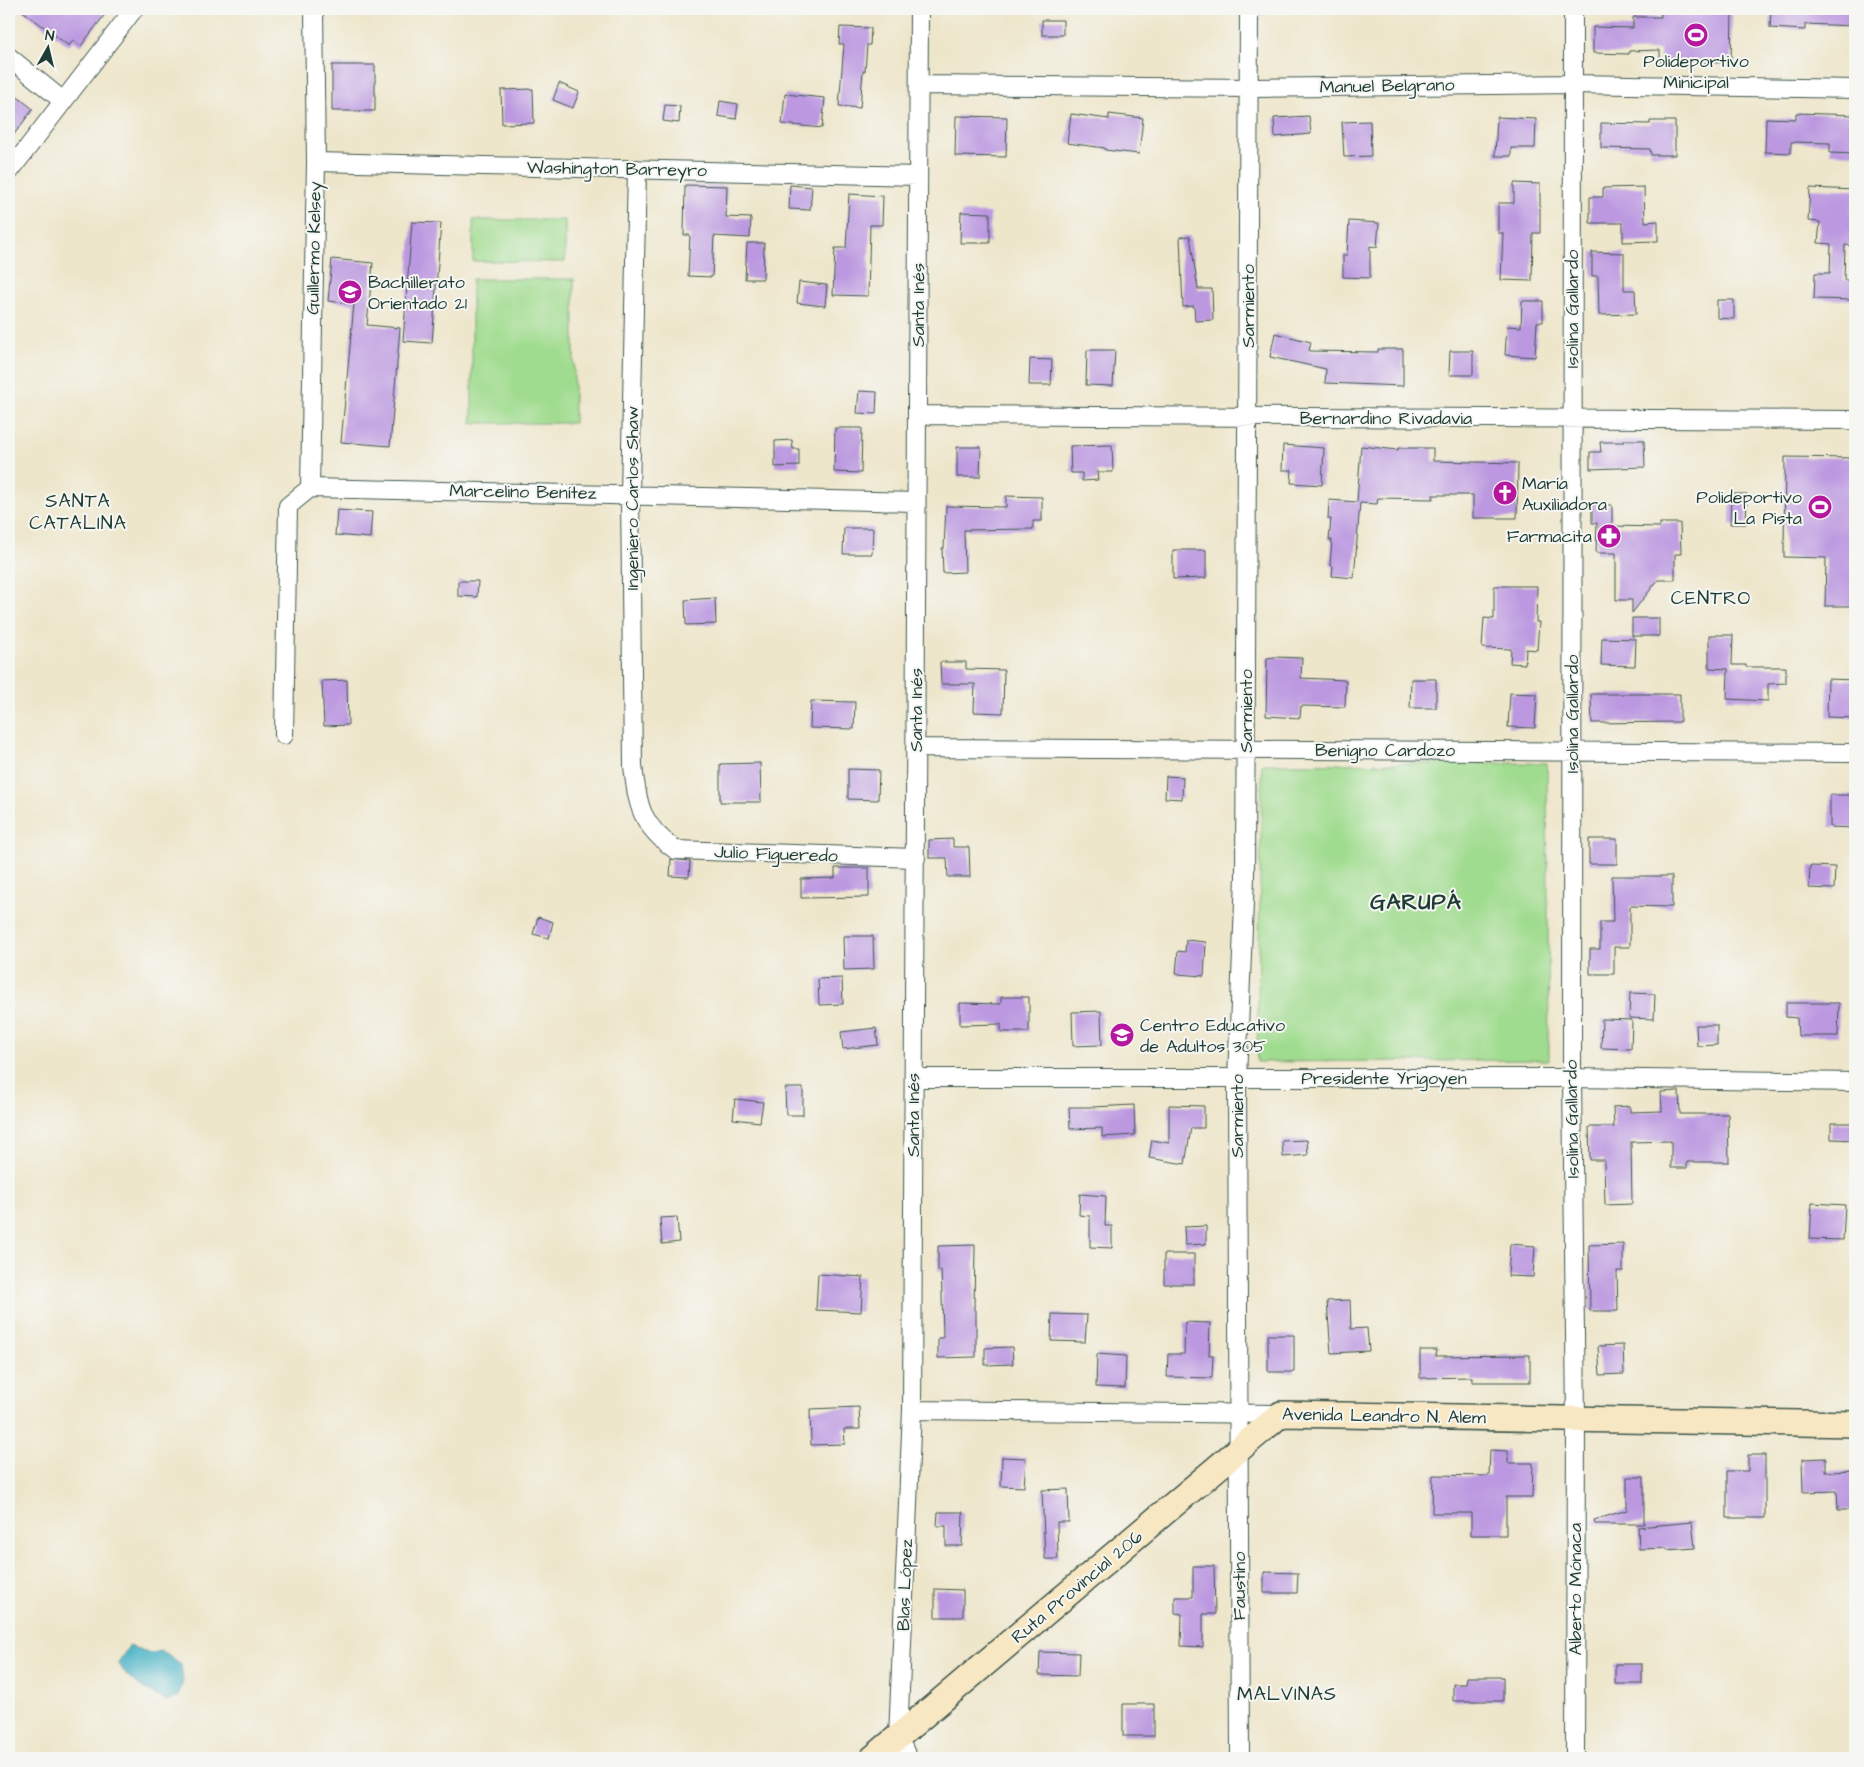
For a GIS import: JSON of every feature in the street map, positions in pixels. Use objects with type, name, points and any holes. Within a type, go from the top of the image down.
[{"type":"main road","name":"Avenida Leandro N. Alem","points":[[1281,1414],[1855,1424]]},
{"type":"main road","name":"Ruta Provincial 206","points":[[873,1758],[903,1748],[1281,1414]]},
{"type":"street","points":[[9,172],[134,9]]},
{"type":"street","name":"Guillermo Kelsey","points":[[310,488],[316,162],[314,9]]},
{"type":"street","name":"Santa Inés","points":[[912,1410],[919,9]]},
{"type":"street","name":"Sarmiento","points":[[1238,1413],[1236,1079],[1245,877],[1249,9]]},
{"type":"street","name":"Isolina Gallardo","points":[[1573,9],[1572,1078],[1576,1419]]},
{"type":"street","points":[[9,57],[63,101]]},
{"type":"street","name":"Manuel Belgrano","points":[[919,85],[1249,88],[1573,84],[1855,89]]},
{"type":"street","name":"Washington Barreyro","points":[[316,162],[918,176]]},
{"type":"street","name":"Ingeniero Carlos Shaw","points":[[637,169],[630,495],[633,765],[637,798],[648,824]]},
{"type":"street","name":"Bernardino Rivadavia","points":[[917,415],[1855,420]]},
{"type":"street","points":[[284,735],[288,506],[310,488]]},
{"type":"street","name":"Marcelino Benítez","points":[[310,488],[916,502]]},
{"type":"street","name":"Benigno Cardozo","points":[[915,748],[1855,753]]},
{"type":"street","name":"Julio Figueredo","points":[[648,824],[661,840],[676,850],[916,858]]},
{"type":"street","name":"Presidente Yrigoyen","points":[[914,1078],[1572,1078],[1855,1082]]},
{"type":"street","name":"Avenida Leandro N. Alem","points":[[912,1410],[1281,1414]]},
{"type":"street","name":"Blas López","points":[[903,1748],[912,1410]]},
{"type":"street","name":"Faustino","points":[[1238,1413],[1240,1758]]},
{"type":"street","name":"Alberto Mónaca","points":[[1575,1758],[1576,1419]]},
{"type":"green space","points":[[473,220],[565,220],[565,262],[473,261]]},
{"type":"green space","points":[[472,279],[574,279],[574,423],[472,423]]},
{"type":"green space","points":[[1547,763],[1549,1060],[1257,1062],[1262,764]]},
{"type":"water","points":[[129,1646],[151,1653],[162,1651],[181,1665],[183,1681],[178,1697],[166,1701],[139,1685],[122,1670],[118,1663]]},
{"type":"building","points":[[20,9],[109,9],[81,46],[73,40],[69,46]]},
{"type":"building","name":"Polideportivo Minicipal","points":[[1661,9],[1732,9],[1731,63],[1660,62],[1660,50],[1629,51],[1629,54],[1593,53],[1593,27],[1633,28],[1633,17],[1661,17]]},
{"type":"building","points":[[1771,9],[1855,9],[1855,26],[1805,24],[1805,30],[1770,28]]},
{"type":"building","points":[[1042,20],[1063,20],[1063,35],[1042,35]]},
{"type":"building","points":[[840,27],[871,28],[870,45],[867,45],[865,71],[863,71],[860,108],[839,106],[844,44],[839,44]]},
{"type":"building","points":[[332,65],[375,65],[375,111],[332,111]]},
{"type":"building","points":[[559,83],[579,92],[573,108],[553,100]]},
{"type":"building","points":[[533,89],[534,123],[502,124],[501,90]]},
{"type":"building","points":[[785,94],[825,98],[822,128],[782,124]]},
{"type":"building","points":[[15,95],[33,109],[9,141],[9,103]]},
{"type":"building","points":[[720,101],[738,104],[736,119],[718,116]]},
{"type":"building","points":[[665,105],[680,106],[679,123],[663,121]]},
{"type":"building","points":[[1796,113],[1855,115],[1855,154],[1830,153],[1830,143],[1791,142],[1791,153],[1765,152],[1766,118],[1796,119]]},
{"type":"building","points":[[1071,114],[1109,119],[1109,114],[1143,118],[1139,154],[1067,143]]},
{"type":"building","points":[[956,116],[1007,117],[1006,157],[955,156]]},
{"type":"building","points":[[1309,116],[1311,134],[1275,137],[1274,118]]},
{"type":"building","points":[[1497,117],[1536,119],[1535,148],[1511,148],[1511,156],[1495,156]]},
{"type":"building","points":[[1370,121],[1371,156],[1344,157],[1342,122]]},
{"type":"building","points":[[1650,121],[1675,121],[1675,155],[1651,155],[1650,149],[1601,148],[1601,123],[1650,124]]},
{"type":"building","points":[[1514,183],[1540,184],[1540,233],[1533,233],[1532,281],[1501,280],[1503,233],[1498,233],[1498,203],[1514,203]]},
{"type":"building","points":[[685,185],[727,186],[726,217],[751,218],[750,238],[714,236],[712,277],[688,276],[690,235],[684,235]]},
{"type":"building","points":[[790,185],[812,187],[810,210],[789,209]]},
{"type":"building","points":[[1644,187],[1645,222],[1658,221],[1658,241],[1623,242],[1623,223],[1590,223],[1590,197],[1603,197],[1603,188]]},
{"type":"building","points":[[1810,188],[1855,190],[1855,246],[1845,245],[1844,280],[1855,280],[1855,300],[1814,299],[1815,273],[1830,273],[1831,244],[1818,243],[1820,222],[1808,221]]},
{"type":"building","points":[[849,194],[883,196],[882,225],[870,225],[868,296],[833,295],[835,248],[846,248]]},
{"type":"building","points":[[961,212],[990,213],[990,243],[960,243]]},
{"type":"building","points":[[1349,221],[1379,223],[1377,247],[1370,246],[1370,278],[1343,277],[1343,255],[1347,255]]},
{"type":"building","points":[[412,222],[441,223],[432,343],[403,341]]},
{"type":"building","points":[[1190,236],[1198,289],[1212,289],[1213,320],[1195,321],[1194,306],[1183,307],[1180,237]]},
{"type":"building","points":[[747,243],[764,243],[763,279],[745,279]]},
{"type":"building","points":[[1592,252],[1624,253],[1624,290],[1635,290],[1636,314],[1599,315],[1598,276],[1592,276]]},
{"type":"building","points":[[332,259],[373,263],[367,325],[400,328],[390,446],[341,442],[354,304],[328,301]]},
{"type":"building","points":[[799,282],[827,285],[825,306],[797,303]]},
{"type":"building","points":[[1717,300],[1734,300],[1734,319],[1717,318]]},
{"type":"building","points":[[1522,301],[1543,301],[1543,322],[1537,322],[1535,357],[1505,355],[1507,326],[1521,327]]},
{"type":"building","points":[[1275,333],[1311,342],[1309,351],[1378,352],[1378,349],[1403,349],[1403,386],[1325,383],[1326,369],[1270,357]]},
{"type":"building","points":[[1087,350],[1115,350],[1113,386],[1086,385]]},
{"type":"building","points":[[1450,351],[1473,351],[1473,375],[1449,375]]},
{"type":"building","points":[[1030,359],[1052,360],[1051,385],[1029,385]]},
{"type":"building","points":[[859,391],[877,392],[876,414],[857,413]]},
{"type":"building","points":[[835,428],[862,428],[861,473],[834,472]]},
{"type":"building","points":[[792,440],[793,449],[799,449],[799,466],[775,467],[775,441]]},
{"type":"building","points":[[1623,440],[1644,440],[1645,467],[1590,469],[1590,452],[1601,452],[1600,442],[1624,442]]},
{"type":"building","points":[[1112,445],[1113,472],[1097,472],[1098,480],[1082,481],[1082,473],[1071,473],[1070,446]]},
{"type":"building","points":[[1283,445],[1324,448],[1322,485],[1291,483],[1292,470],[1282,470]]},
{"type":"building","points":[[1361,446],[1398,450],[1398,448],[1433,448],[1433,461],[1518,463],[1517,518],[1473,518],[1473,495],[1433,495],[1433,499],[1378,498],[1377,504],[1360,503],[1354,578],[1332,576],[1333,566],[1330,565],[1332,540],[1329,540],[1331,519],[1328,519],[1329,500],[1357,502]]},
{"type":"building","points":[[957,447],[981,447],[980,477],[957,477]]},
{"type":"building","name":"Polideportivo La Pista","points":[[1785,457],[1855,458],[1855,606],[1825,606],[1826,558],[1784,557]]},
{"type":"building","points":[[1731,494],[1747,494],[1746,524],[1730,524]]},
{"type":"building","points":[[1006,496],[1042,497],[1042,521],[1033,521],[1033,529],[964,530],[965,572],[943,573],[942,548],[944,548],[946,506],[1006,507]]},
{"type":"building","points":[[1592,505],[1612,505],[1612,526],[1660,527],[1660,523],[1680,523],[1681,554],[1675,554],[1675,580],[1658,580],[1632,613],[1632,600],[1616,600],[1616,553],[1596,553],[1597,523],[1592,523]]},
{"type":"building","points":[[337,510],[372,512],[370,538],[335,535]]},
{"type":"building","points":[[844,528],[873,528],[872,554],[843,554]]},
{"type":"building","points":[[1173,550],[1206,550],[1206,578],[1173,579]]},
{"type":"building","points":[[458,581],[478,581],[477,597],[458,596]]},
{"type":"building","points":[[1494,586],[1537,586],[1536,622],[1539,622],[1537,650],[1526,649],[1525,664],[1510,663],[1511,649],[1482,648],[1484,618],[1494,619]]},
{"type":"building","points":[[715,598],[716,624],[686,625],[685,600]]},
{"type":"building","points":[[1632,618],[1659,618],[1659,636],[1632,636]]},
{"type":"building","points":[[1709,635],[1733,635],[1732,665],[1786,667],[1786,683],[1768,684],[1768,701],[1727,699],[1728,669],[1709,668]]},
{"type":"building","points":[[1602,638],[1636,639],[1635,666],[1601,665]]},
{"type":"building","points":[[1267,658],[1302,658],[1301,678],[1346,680],[1345,707],[1301,706],[1300,718],[1266,716]]},
{"type":"building","points":[[940,662],[966,662],[966,669],[1004,670],[1003,713],[974,712],[975,684],[941,684]]},
{"type":"building","points":[[1411,679],[1436,679],[1436,708],[1410,708]]},
{"type":"building","points":[[1828,679],[1855,680],[1855,718],[1827,717]]},
{"type":"building","points":[[347,680],[348,725],[324,726],[322,681]]},
{"type":"building","points":[[1510,693],[1537,694],[1535,728],[1508,727]]},
{"type":"building","points":[[1591,694],[1680,694],[1680,722],[1592,723]]},
{"type":"building","points":[[811,701],[855,702],[854,729],[810,728]]},
{"type":"building","points":[[760,763],[761,802],[720,802],[720,764]]},
{"type":"building","points":[[848,769],[879,770],[878,800],[848,799]]},
{"type":"building","points":[[1166,776],[1183,777],[1182,799],[1165,798]]},
{"type":"building","points":[[1830,795],[1855,795],[1855,828],[1830,827]]},
{"type":"building","points":[[953,839],[953,847],[969,847],[970,877],[948,877],[947,858],[929,858],[929,840]]},
{"type":"building","points":[[1589,839],[1617,839],[1617,864],[1589,864]]},
{"type":"building","points":[[671,859],[690,861],[689,877],[670,876]]},
{"type":"building","points":[[1810,866],[1835,867],[1834,889],[1809,888]]},
{"type":"building","points":[[835,868],[869,868],[869,897],[801,898],[801,879],[835,878]]},
{"type":"building","points":[[1612,876],[1672,876],[1672,907],[1630,906],[1630,947],[1614,947],[1614,974],[1590,974],[1590,949],[1600,949],[1600,922],[1613,922]]},
{"type":"building","points":[[538,917],[553,922],[549,938],[533,934]]},
{"type":"building","points":[[843,936],[873,936],[874,969],[844,970]]},
{"type":"building","points":[[1186,940],[1206,942],[1204,976],[1176,974],[1178,951],[1185,952]]},
{"type":"building","points":[[842,978],[843,1004],[819,1005],[818,979]]},
{"type":"building","points":[[1630,993],[1655,994],[1654,1019],[1629,1018]]},
{"type":"building","points":[[1001,997],[1029,997],[1029,1032],[1001,1032],[1001,1024],[960,1025],[960,1003],[1001,1004]]},
{"type":"building","points":[[1786,1003],[1839,1003],[1838,1036],[1798,1036],[1797,1018],[1786,1017]]},
{"type":"building","points":[[1101,1011],[1102,1045],[1073,1046],[1072,1012]]},
{"type":"building","points":[[1602,1019],[1632,1020],[1631,1049],[1601,1048]]},
{"type":"building","points":[[1696,1025],[1717,1025],[1717,1045],[1697,1046]]},
{"type":"building","points":[[876,1028],[878,1045],[843,1049],[841,1032]]},
{"type":"building","points":[[785,1088],[803,1088],[803,1115],[786,1115]]},
{"type":"building","points":[[1679,1091],[1680,1114],[1728,1114],[1729,1162],[1687,1162],[1687,1168],[1671,1168],[1671,1141],[1631,1142],[1632,1204],[1605,1205],[1604,1160],[1590,1160],[1589,1127],[1614,1127],[1613,1107],[1630,1106],[1630,1112],[1662,1111],[1661,1092]]},
{"type":"building","points":[[735,1099],[763,1102],[760,1122],[733,1119]]},
{"type":"building","points":[[1134,1105],[1135,1135],[1102,1137],[1102,1128],[1070,1129],[1069,1107]]},
{"type":"building","points":[[1169,1105],[1204,1106],[1204,1128],[1191,1128],[1185,1164],[1149,1158],[1152,1140],[1169,1143]]},
{"type":"building","points":[[1831,1123],[1855,1123],[1855,1140],[1831,1139]]},
{"type":"building","points":[[1307,1140],[1308,1155],[1283,1157],[1282,1141]]},
{"type":"building","points":[[1080,1194],[1106,1196],[1105,1226],[1112,1226],[1112,1248],[1090,1247],[1090,1216],[1079,1215]]},
{"type":"building","points":[[1812,1203],[1845,1205],[1843,1240],[1810,1239]]},
{"type":"building","points":[[677,1217],[679,1242],[662,1244],[660,1218]]},
{"type":"building","points":[[1206,1226],[1206,1244],[1185,1245],[1184,1227]]},
{"type":"building","points":[[1510,1244],[1535,1246],[1533,1277],[1508,1276]]},
{"type":"building","points":[[1623,1244],[1623,1271],[1617,1271],[1618,1311],[1590,1311],[1589,1245]]},
{"type":"building","points":[[975,1245],[974,1310],[976,1310],[976,1357],[938,1358],[938,1338],[943,1338],[941,1270],[938,1271],[938,1246]]},
{"type":"building","points":[[1164,1254],[1194,1254],[1194,1284],[1164,1284]]},
{"type":"building","points":[[818,1274],[863,1277],[861,1312],[816,1310]]},
{"type":"building","points":[[1350,1300],[1351,1329],[1367,1328],[1369,1351],[1331,1353],[1327,1301]]},
{"type":"building","points":[[1052,1314],[1087,1315],[1085,1342],[1051,1341]]},
{"type":"building","points":[[1185,1322],[1210,1323],[1209,1355],[1213,1355],[1212,1378],[1167,1377],[1168,1354],[1184,1354]]},
{"type":"building","points":[[1268,1335],[1294,1335],[1294,1372],[1268,1372]]},
{"type":"building","points":[[1623,1345],[1624,1374],[1600,1375],[1598,1346]]},
{"type":"building","points":[[1012,1347],[1013,1364],[985,1365],[985,1348]]},
{"type":"building","points":[[1420,1350],[1437,1350],[1436,1356],[1530,1355],[1530,1382],[1472,1382],[1472,1377],[1420,1378]]},
{"type":"building","points":[[1097,1354],[1126,1356],[1125,1388],[1096,1387]]},
{"type":"building","points":[[859,1407],[860,1429],[844,1429],[845,1444],[811,1445],[810,1409]]},
{"type":"building","points":[[1490,1450],[1508,1451],[1508,1463],[1533,1463],[1532,1497],[1506,1497],[1506,1535],[1471,1535],[1471,1513],[1432,1513],[1433,1475],[1489,1476]]},
{"type":"building","points":[[1748,1455],[1765,1455],[1765,1518],[1727,1518],[1727,1471],[1748,1471]]},
{"type":"building","points":[[1002,1457],[1026,1458],[1024,1487],[1001,1486]]},
{"type":"building","points":[[1826,1458],[1826,1472],[1855,1471],[1855,1510],[1838,1510],[1837,1491],[1803,1492],[1802,1459]]},
{"type":"building","points":[[1627,1477],[1644,1477],[1644,1524],[1595,1524],[1594,1520],[1627,1510]]},
{"type":"building","points":[[1068,1489],[1069,1522],[1057,1522],[1058,1559],[1045,1559],[1042,1490]]},
{"type":"building","points":[[938,1512],[963,1512],[962,1546],[946,1546],[946,1526],[937,1526]]},
{"type":"building","points":[[1692,1522],[1695,1548],[1639,1549],[1638,1527]]},
{"type":"building","points":[[1193,1566],[1214,1566],[1215,1614],[1203,1614],[1203,1647],[1181,1646],[1182,1614],[1175,1613],[1175,1597],[1193,1597]]},
{"type":"building","points":[[1264,1572],[1298,1573],[1297,1593],[1264,1593]]},
{"type":"building","points":[[935,1589],[963,1590],[963,1617],[935,1617]]},
{"type":"building","points":[[1040,1652],[1079,1653],[1078,1676],[1039,1675]]},
{"type":"building","points":[[1615,1664],[1642,1664],[1642,1684],[1615,1684]]},
{"type":"building","points":[[1467,1677],[1503,1677],[1503,1701],[1453,1701],[1453,1684],[1466,1684]]},
{"type":"building","points":[[1123,1704],[1154,1704],[1154,1736],[1123,1736]]},
{"type":"place","name":"Polideportivo Minicipal","points":[[1696,35]]},
{"type":"place","name":"Bachillerato Orientado 21","points":[[350,292]]},
{"type":"place","name":"María Auxiliadora","points":[[1505,493]]},
{"type":"place","name":"Polideportivo La Pista","points":[[1820,507]]},
{"type":"place","name":"Farmacita","points":[[1609,536]]},
{"type":"place","name":"Centro Educativo de Adultos 305","points":[[1122,1035]]},
{"type":"district","name":"SANTA CATALINA","points":[[78,512]]},
{"type":"district","name":"CENTRO","points":[[1711,598]]},
{"type":"district","name":"GARUPÁ","points":[[1416,902]]},
{"type":"district","name":"MALVINAS","points":[[1287,1694]]}]
